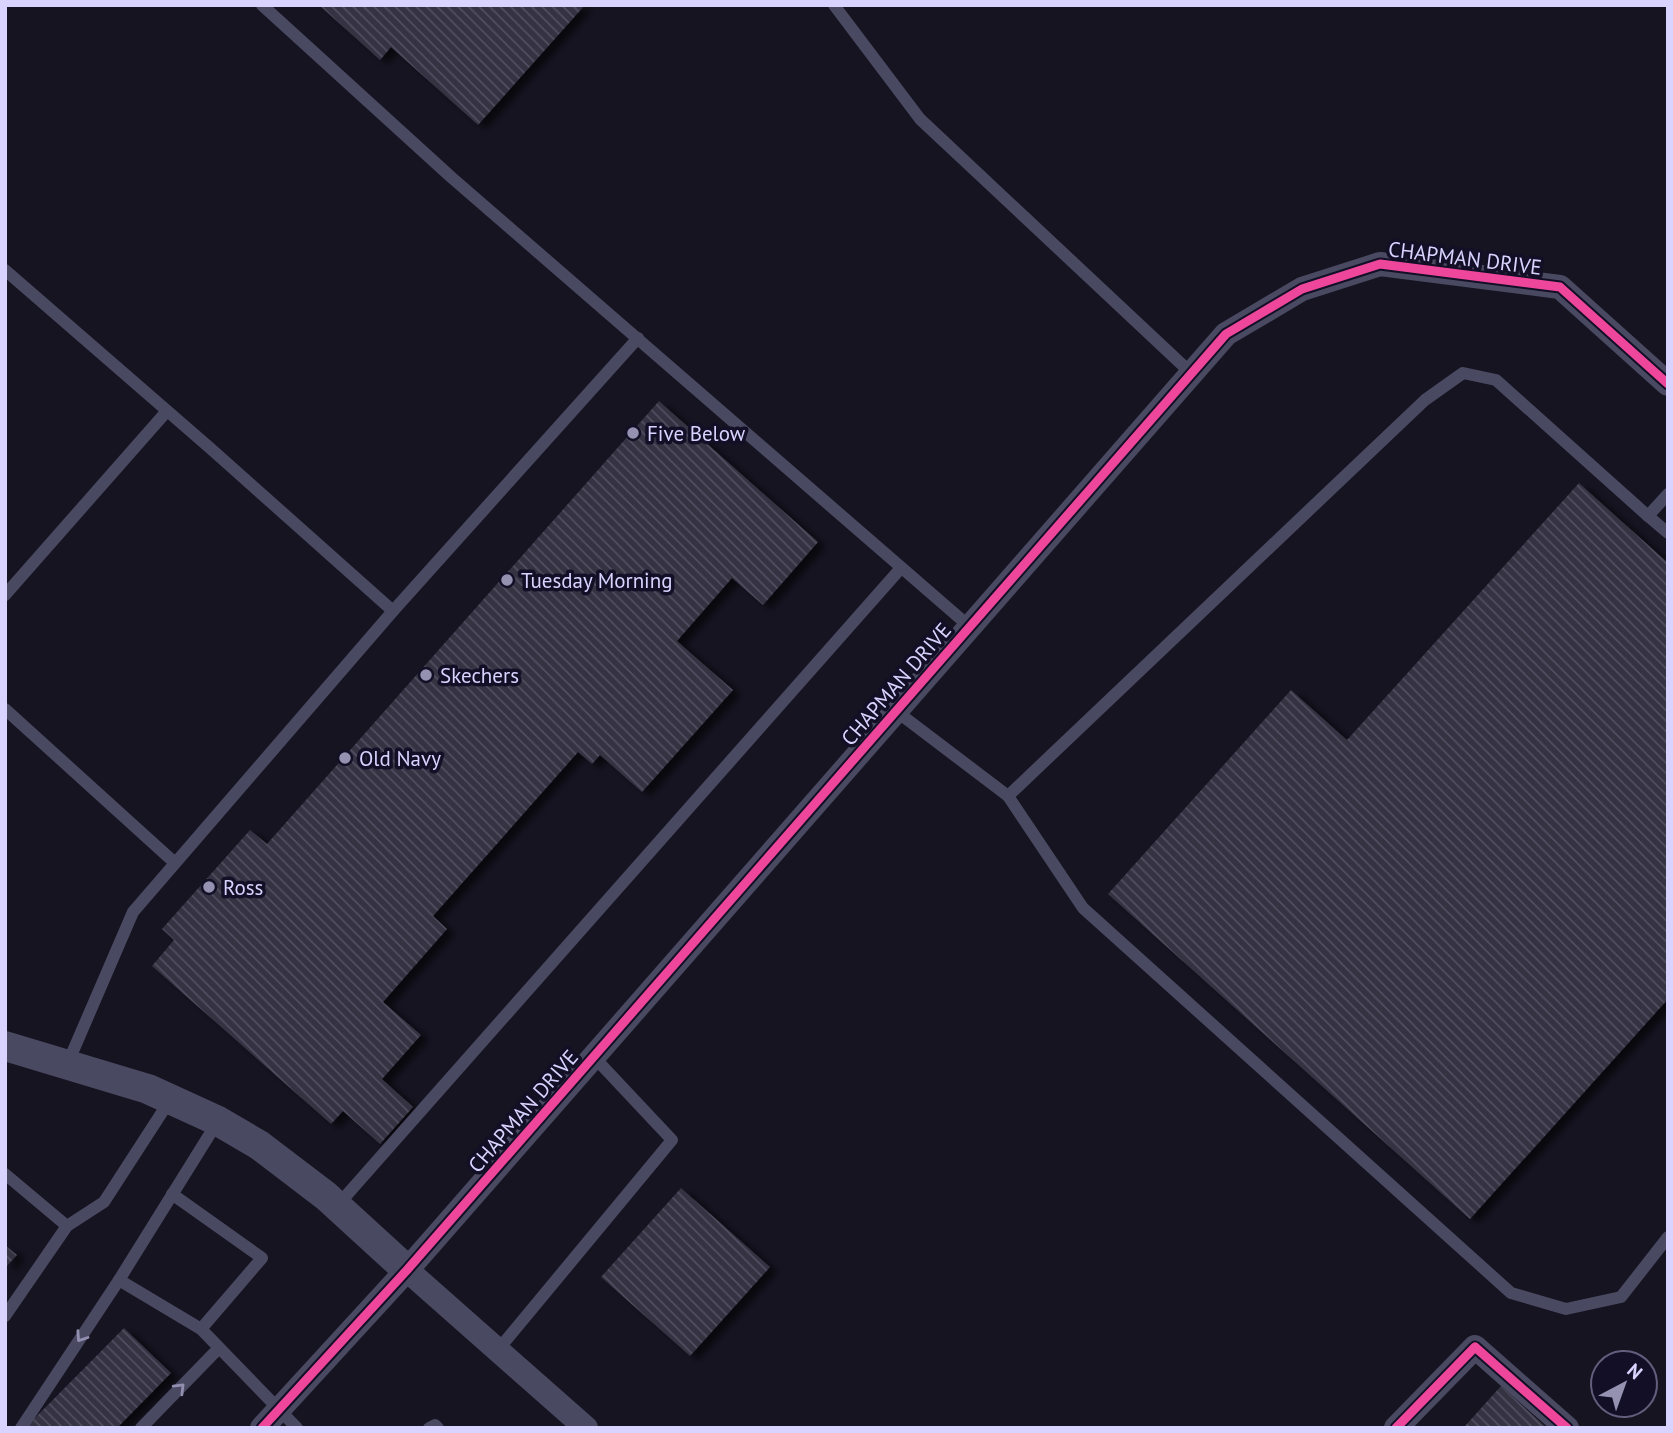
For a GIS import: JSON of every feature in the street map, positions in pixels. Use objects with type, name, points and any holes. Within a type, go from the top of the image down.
[{"type":"street","name":"CHAPMAN DRIVE","points":[[271,1419],[407,1270],[1226,334],[1302,289],[1380,264],[1560,287],[1668,384]]},
{"type":"street","points":[[5,1046],[148,1089],[218,1121],[259,1145],[326,1196],[586,1428]]},
{"type":"street","points":[[1396,1428],[1475,1347],[1567,1428]]},
{"type":"lane","points":[[262,5],[451,177],[970,627]]},
{"type":"lane","points":[[834,5],[919,119],[1191,373]]},
{"type":"lane","points":[[5,270],[393,611]]},
{"type":"lane","points":[[67,1065],[133,912],[393,611],[638,338]]},
{"type":"lane","points":[[1008,796],[1425,400],[1463,373],[1496,380],[1668,533]]},
{"type":"lane","points":[[5,595],[167,411]]},
{"type":"lane","points":[[1648,516],[1668,494]]},
{"type":"lane","points":[[337,1206],[901,568]]},
{"type":"lane","points":[[5,709],[175,863]]},
{"type":"lane","points":[[896,711],[1008,796],[1083,908],[1511,1293],[1566,1309],[1621,1297],[1668,1237]]},
{"type":"lane","points":[[498,1350],[672,1140],[594,1057]]},
{"type":"lane","points":[[5,1316],[66,1226],[104,1202],[170,1100]]},
{"type":"lane","points":[[21,1428],[119,1280],[218,1121]]},
{"type":"lane","points":[[5,1174],[66,1226]]},
{"type":"lane","points":[[172,1194],[262,1258],[201,1329]]},
{"type":"lane","points":[[119,1280],[201,1329],[219,1348],[271,1419],[297,1428]]},
{"type":"lane","points":[[141,1428],[219,1348]]},
{"type":"lane","points":[[429,1428],[435,1425],[438,1428]]},
{"type":"building","points":[[319,5],[585,5],[478,125],[391,47],[380,60]]},
{"type":"building","points":[[659,401],[818,542],[763,605],[732,578],[677,641],[733,690],[642,792],[600,755],[592,764],[578,752],[433,916],[447,929],[383,1002],[421,1035],[382,1079],[413,1107],[380,1144],[343,1111],[331,1124],[152,966],[174,940],[162,929],[250,830],[267,844]]},
{"type":"building","points":[[1579,483],[1668,563],[1668,999],[1470,1219],[1108,894],[1291,690],[1347,740]]},
{"type":"building","points":[[681,1188],[770,1267],[690,1356],[601,1277]]},
{"type":"building","points":[[5,1245],[17,1255],[5,1268]]},
{"type":"building","points":[[124,1328],[171,1373],[117,1428],[25,1428]]},
{"type":"building","points":[[1501,1386],[1547,1428],[1467,1428],[1465,1426]]},
{"type":"cycle path","points":[[262,1428],[407,1270],[1226,334],[1302,289],[1380,264],[1560,287],[1668,384]]},
{"type":"cycle path","points":[[1396,1428],[1475,1347],[1567,1428]]},
{"type":"place","name":"Five Below","points":[[633,433]]},
{"type":"place","name":"Tuesday Morning","points":[[507,580]]},
{"type":"place","name":"Skechers","points":[[426,675]]},
{"type":"place","name":"Old Navy","points":[[345,758]]},
{"type":"place","name":"Ross","points":[[209,887]]}]
